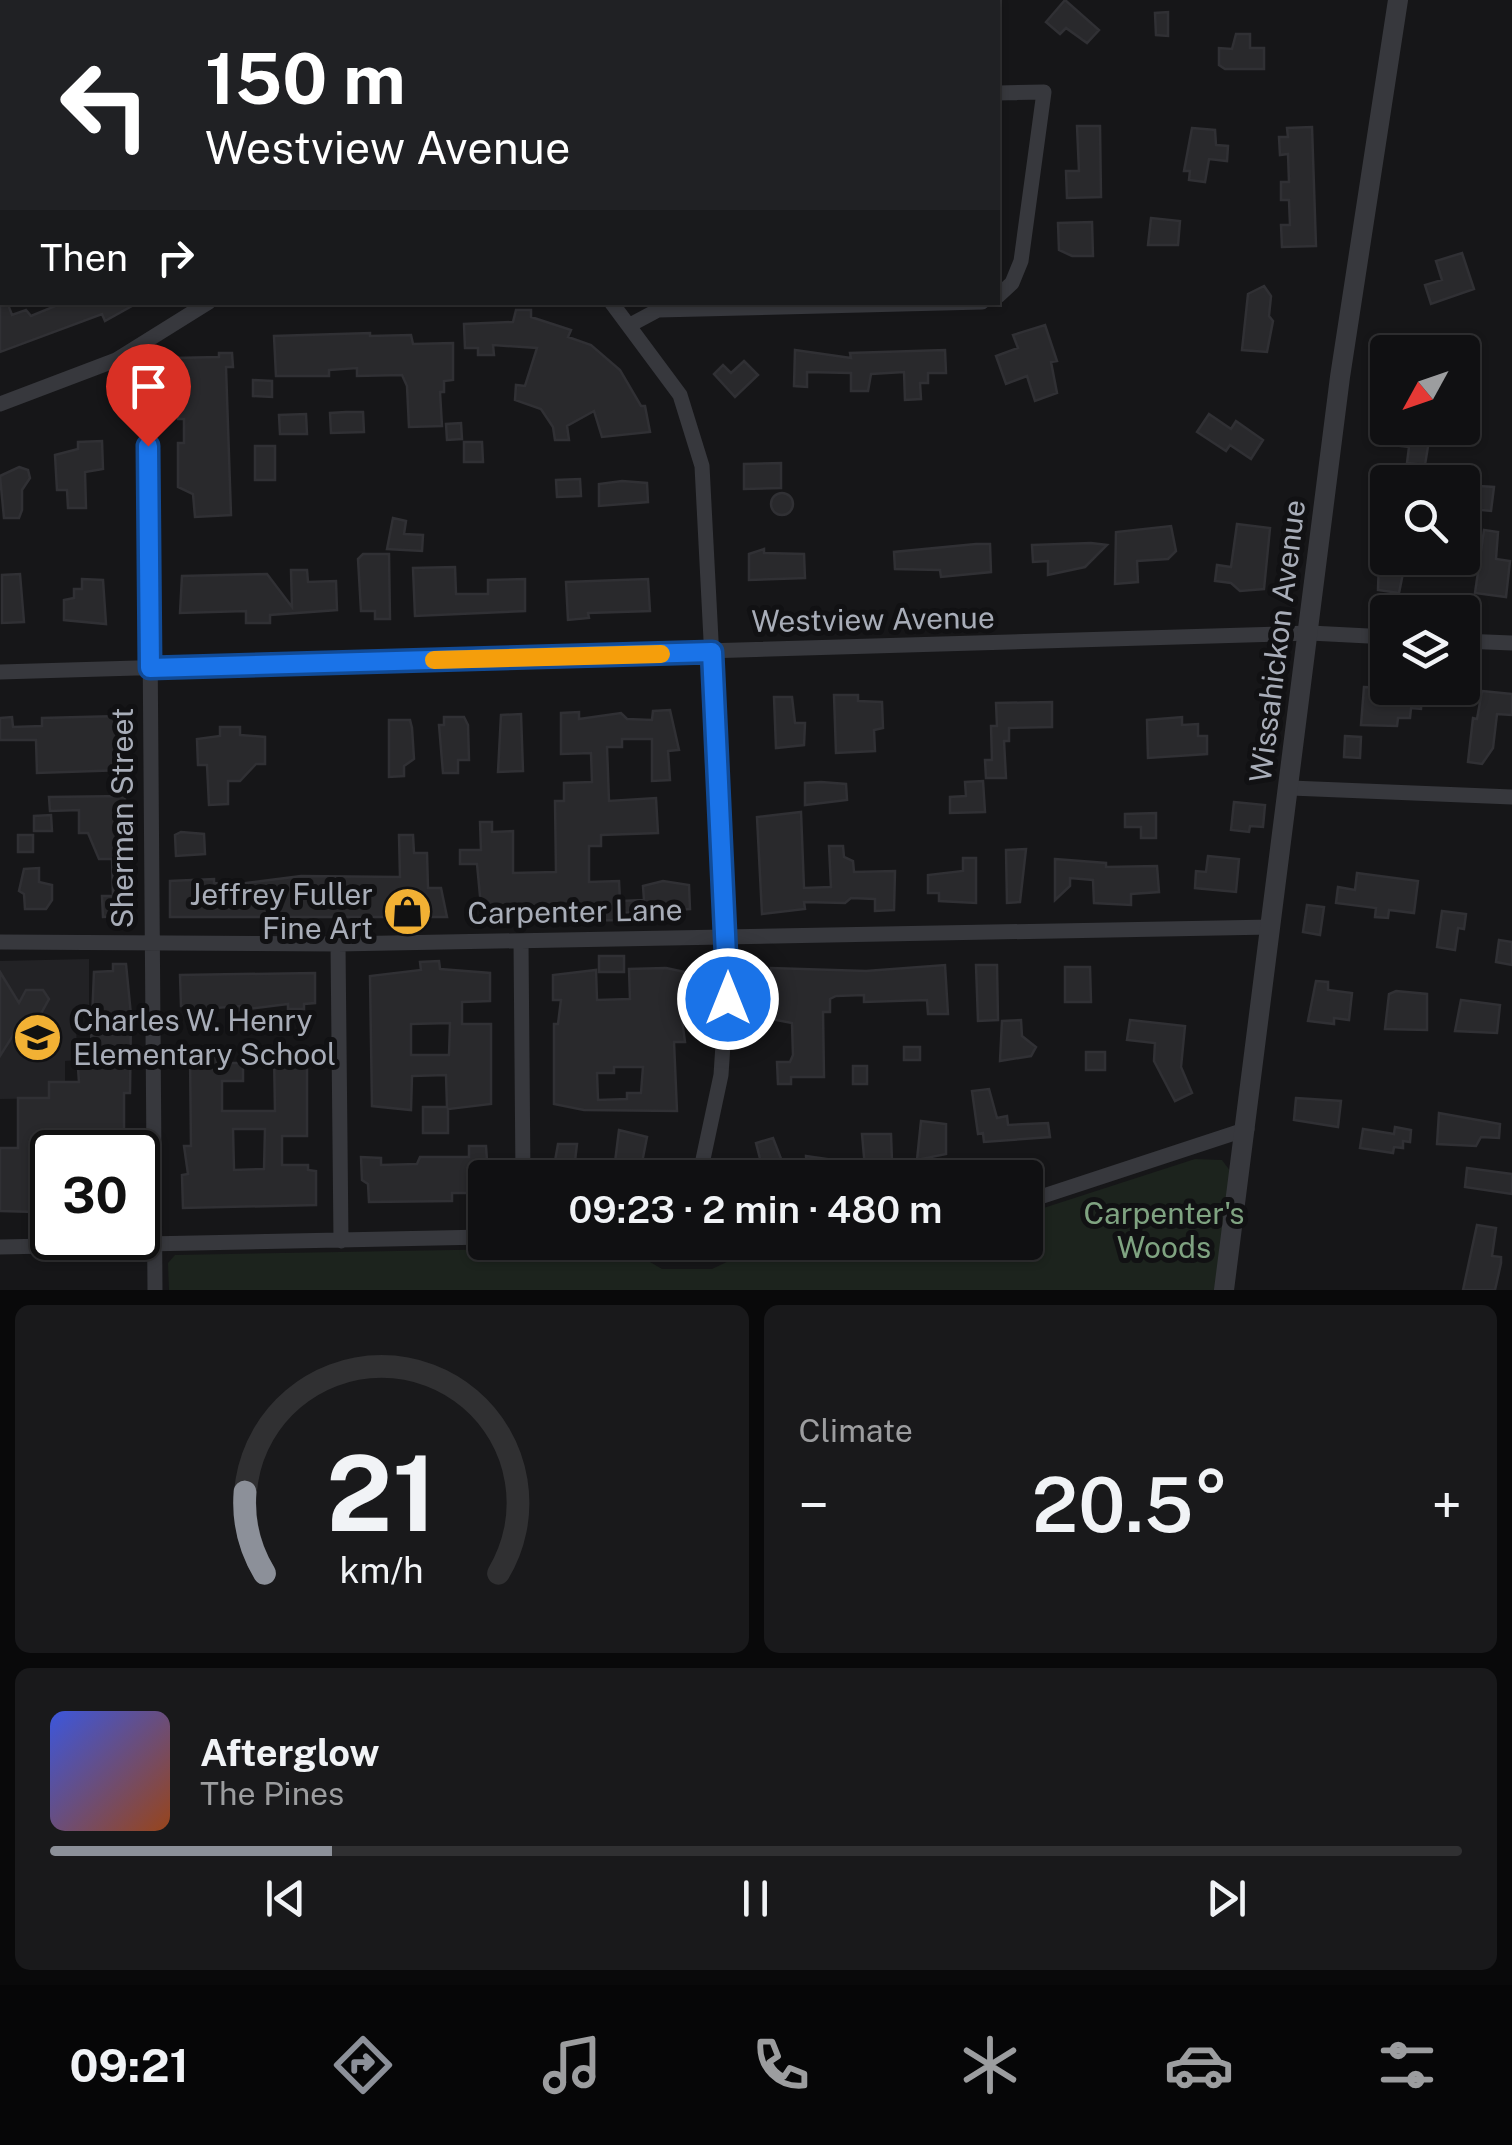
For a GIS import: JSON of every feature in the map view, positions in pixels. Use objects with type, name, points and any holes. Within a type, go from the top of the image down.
[{"type":"street","name":"Wissahickon Avenue","points":[[1224,1290],[1291,788],[1340,377],[1398,0]]},
{"type":"street","points":[[1000,92],[1044,92],[1021,261],[1012,282],[1000,294]]},
{"type":"street","points":[[0,404],[68,381],[141,347],[204,305]]},
{"type":"street","points":[[613,305],[680,395],[697,444],[727,936],[721,1075],[704,1160]]},
{"type":"street","points":[[630,325],[658,310],[860,305]]},
{"type":"street","name":"Sherman Street","points":[[141,347],[148,376],[154,1130]]},
{"type":"street","name":"Westview Avenue","points":[[0,672],[1310,634],[1370,637]]},
{"type":"street","points":[[1480,642],[1512,644]]},
{"type":"street","points":[[1291,788],[1512,796]]},
{"type":"street","name":"Carpenter Lane","points":[[0,942],[338,944],[1272,927]]},
{"type":"street","points":[[521,940],[523,1160]]},
{"type":"street","points":[[338,944],[341,1241]]},
{"type":"street","points":[[1043,1196],[1247,1129]]},
{"type":"street","points":[[160,1244],[468,1238]]},
{"type":"street","points":[[0,1247],[30,1246]]},
{"type":"street","name":"Sherman Street","points":[[155,1260],[155,1290]]},
{"type":"shaded area","name":"Charles W. Henry Elementary School","points":[[89,959],[89,1015],[76,1016],[77,1060],[65,1061],[65,1098],[0,1099],[0,961]]},
{"type":"green space","name":"Carpenter's Woods","points":[[1195,1159],[1222,1160],[1231,1172],[1215,1290],[169,1290],[168,1263],[175,1255],[468,1250],[468,1260],[647,1260],[662,1269],[712,1269],[731,1260],[1043,1260],[1043,1208]]},
{"type":"building","points":[[1065,0],[1099,30],[1087,43],[1066,28],[1060,34],[1046,22]]},
{"type":"building","points":[[1168,12],[1168,36],[1156,35],[1155,13]]},
{"type":"building","points":[[1236,34],[1250,34],[1250,48],[1264,48],[1264,69],[1225,69],[1219,65],[1219,48],[1232,49]]},
{"type":"building","points":[[1077,126],[1100,126],[1101,197],[1067,198],[1066,171],[1079,171]]},
{"type":"building","points":[[1312,127],[1316,246],[1282,247],[1281,225],[1290,225],[1289,200],[1281,200],[1281,182],[1289,182],[1288,154],[1280,155],[1279,137],[1288,137],[1287,128]]},
{"type":"building","points":[[1192,128],[1215,130],[1216,145],[1228,146],[1227,161],[1209,159],[1205,182],[1189,180],[1190,171],[1184,171]]},
{"type":"building","points":[[1151,218],[1180,221],[1178,245],[1148,245]]},
{"type":"building","points":[[1092,222],[1093,256],[1072,256],[1059,250],[1058,223]]},
{"type":"building","points":[[1462,253],[1474,289],[1431,304],[1425,285],[1442,280],[1436,261]]},
{"type":"building","points":[[1264,286],[1271,296],[1269,316],[1273,321],[1267,352],[1242,350],[1248,294]]},
{"type":"building","points":[[0,305],[8,305],[12,315],[26,310],[31,316],[58,305],[134,305],[105,321],[102,314],[0,352]]},
{"type":"building","points":[[516,310],[531,310],[531,317],[571,330],[568,337],[591,345],[620,370],[641,406],[645,406],[650,432],[602,437],[594,411],[567,426],[569,440],[555,440],[553,427],[541,409],[515,400],[516,385],[525,386],[537,348],[493,345],[494,355],[478,355],[478,348],[465,348],[464,324],[513,322]]},
{"type":"building","points":[[1045,325],[1057,361],[1051,362],[1057,393],[1035,401],[1027,376],[1006,384],[996,356],[1018,348],[1013,335]]},
{"type":"building","points":[[411,335],[413,344],[453,343],[453,380],[444,381],[444,392],[440,392],[442,426],[409,427],[407,386],[402,375],[357,376],[357,368],[329,370],[329,376],[276,376],[274,336]]},
{"type":"building","points":[[795,350],[851,358],[850,353],[945,350],[946,373],[928,373],[928,383],[920,383],[921,399],[905,400],[904,372],[871,374],[868,391],[851,391],[851,373],[807,372],[807,387],[794,386]]},
{"type":"building","points":[[219,353],[232,353],[233,367],[226,367],[231,515],[195,517],[193,494],[178,487],[178,443],[184,443],[184,419],[178,419],[178,407],[184,407],[184,382],[175,382],[174,358],[219,357]]},
{"type":"building","points":[[744,361],[758,375],[735,397],[714,374],[723,365],[731,373]]},
{"type":"building","points":[[253,380],[272,381],[272,397],[253,396]]},
{"type":"building","points":[[363,412],[364,432],[331,433],[330,413]]},
{"type":"building","points":[[306,414],[307,434],[280,434],[279,415]]},
{"type":"building","points":[[1209,414],[1231,429],[1236,421],[1263,440],[1251,459],[1230,445],[1226,451],[1197,432]]},
{"type":"building","points":[[461,423],[462,439],[447,440],[446,424]]},
{"type":"building","points":[[102,441],[103,469],[85,472],[86,508],[68,508],[67,490],[57,490],[55,455],[78,449],[78,442]]},
{"type":"building","points":[[464,442],[482,442],[483,462],[464,462]]},
{"type":"building","points":[[1428,445],[1425,465],[1407,463],[1409,447],[1400,446]]},
{"type":"building","points":[[255,446],[275,446],[275,480],[255,480]]},
{"type":"building","points":[[781,463],[781,488],[744,489],[744,464]]},
{"type":"building","points":[[19,467],[28,470],[30,478],[22,490],[22,510],[19,518],[4,518],[0,476]]},
{"type":"building","points":[[580,479],[581,496],[557,497],[556,480]]},
{"type":"building","points":[[647,483],[648,502],[599,506],[599,484]]},
{"type":"building","points":[[1480,486],[1494,487],[1491,511],[1480,510]]},
{"type":"building","points":[[782,493],[790,496],[790,512],[782,515],[774,512],[771,504],[774,496]]},
{"type":"building","points":[[393,518],[406,521],[404,534],[423,535],[422,551],[387,549]]},
{"type":"building","points":[[1237,524],[1270,528],[1264,589],[1240,591],[1231,583],[1215,581],[1217,565],[1231,567]]},
{"type":"building","points":[[1171,526],[1176,551],[1168,559],[1137,561],[1138,582],[1115,584],[1116,532]]},
{"type":"building","points":[[1484,530],[1498,532],[1496,559],[1510,561],[1506,597],[1475,593]]},
{"type":"building","points":[[990,544],[991,572],[941,577],[940,570],[895,569],[894,552]]},
{"type":"building","points":[[1032,545],[1107,545],[1085,567],[1048,575],[1048,561],[1033,562]]},
{"type":"building","points":[[764,549],[764,553],[804,554],[805,578],[749,580],[749,554]]},
{"type":"building","points":[[363,554],[389,554],[390,619],[375,619],[375,611],[361,611],[358,559]]},
{"type":"building","points":[[455,567],[456,594],[488,594],[488,580],[525,579],[525,611],[415,616],[413,568]]},
{"type":"building","points":[[291,570],[307,570],[308,582],[336,581],[337,610],[270,615],[270,623],[246,623],[246,611],[180,613],[182,576],[267,574],[292,607]]},
{"type":"building","points":[[20,574],[24,622],[2,623],[2,575]]},
{"type":"building","points":[[1378,575],[1403,575],[1399,593],[1378,590]]},
{"type":"building","points":[[82,579],[103,580],[106,624],[64,620],[64,600],[74,598],[74,589],[82,589]]},
{"type":"building","points":[[648,579],[650,611],[588,613],[589,618],[568,620],[566,582]]},
{"type":"building","points":[[1364,687],[1370,687],[1370,705],[1421,705],[1421,709],[1411,708],[1410,718],[1398,718],[1397,726],[1361,725]]},
{"type":"building","points":[[1482,691],[1512,694],[1512,715],[1497,714],[1493,748],[1482,764],[1468,762],[1473,718],[1477,719]]},
{"type":"building","points":[[834,695],[858,695],[858,701],[882,702],[883,728],[874,730],[875,751],[836,753]]},
{"type":"building","points":[[774,697],[792,697],[795,723],[805,723],[804,745],[776,748]]},
{"type":"building","points":[[1052,702],[1052,727],[1009,728],[1009,741],[1004,741],[1006,778],[986,778],[985,760],[992,760],[991,726],[997,726],[996,703]]},
{"type":"building","points":[[670,710],[679,750],[668,751],[670,780],[652,781],[652,739],[622,739],[622,747],[607,747],[609,801],[656,798],[658,833],[601,835],[601,846],[589,846],[589,882],[619,881],[620,901],[644,900],[643,886],[663,881],[689,885],[690,909],[671,910],[671,920],[645,921],[645,912],[620,913],[619,920],[528,922],[528,916],[482,917],[477,864],[460,864],[460,850],[481,850],[480,822],[492,822],[492,832],[513,831],[513,873],[556,872],[555,801],[564,801],[564,783],[592,782],[591,753],[561,754],[561,713],[579,712],[579,719],[621,713],[627,719],[652,720],[653,711]]},
{"type":"building","points":[[521,714],[523,771],[498,772],[501,715]]},
{"type":"building","points":[[119,716],[124,770],[37,773],[36,740],[0,740],[0,718],[12,717],[13,727],[42,726],[42,718]]},
{"type":"building","points":[[444,717],[464,717],[468,725],[469,760],[458,760],[458,773],[443,773],[439,725],[444,725]]},
{"type":"building","points":[[1182,717],[1182,725],[1198,724],[1198,736],[1207,736],[1207,754],[1148,758],[1147,720]]},
{"type":"building","points":[[389,720],[410,720],[414,759],[404,766],[404,776],[389,777]]},
{"type":"building","points":[[220,727],[240,727],[240,735],[265,737],[265,764],[256,764],[240,781],[228,781],[228,804],[209,805],[207,765],[198,765],[197,739],[220,736]]},
{"type":"building","points":[[1345,736],[1361,737],[1360,758],[1344,757]]},
{"type":"building","points":[[983,781],[985,812],[950,813],[950,797],[966,796],[965,782]]},
{"type":"building","points":[[805,783],[846,784],[847,800],[805,805]]},
{"type":"building","points":[[125,796],[125,832],[131,834],[132,856],[126,856],[128,916],[103,917],[102,896],[113,896],[112,859],[99,859],[88,833],[79,833],[79,810],[50,811],[49,797]]},
{"type":"building","points":[[1234,802],[1265,805],[1263,827],[1250,826],[1249,832],[1231,830]]},
{"type":"building","points":[[801,812],[804,888],[831,887],[829,846],[843,846],[844,857],[853,861],[854,872],[895,871],[894,910],[875,911],[875,899],[851,898],[845,903],[804,902],[805,909],[762,914],[757,817]]},
{"type":"building","points":[[1156,813],[1156,838],[1141,838],[1141,827],[1125,827],[1125,814]]},
{"type":"building","points":[[51,815],[52,831],[34,831],[34,816]]},
{"type":"building","points":[[204,834],[205,854],[176,856],[175,835]]},
{"type":"building","points":[[18,835],[33,835],[33,852],[18,852]]},
{"type":"building","points":[[399,835],[413,835],[414,853],[427,853],[428,888],[441,888],[447,917],[170,917],[170,881],[214,879],[214,883],[231,885],[301,876],[400,877]]},
{"type":"building","points":[[1026,849],[1020,902],[1007,903],[1006,850]]},
{"type":"building","points":[[1208,856],[1239,859],[1236,892],[1195,888],[1196,871],[1206,872]]},
{"type":"building","points":[[963,858],[976,858],[976,903],[939,901],[939,893],[928,893],[928,875],[963,871]]},
{"type":"building","points":[[1055,859],[1106,863],[1106,867],[1157,866],[1159,892],[1131,894],[1131,905],[1094,903],[1093,880],[1070,878],[1070,886],[1055,900]]},
{"type":"building","points":[[39,868],[39,882],[52,885],[52,900],[46,909],[25,909],[24,894],[19,891],[24,869]]},
{"type":"building","points":[[1357,873],[1418,881],[1414,913],[1389,910],[1388,918],[1375,917],[1376,908],[1336,903],[1338,887],[1355,890]]},
{"type":"building","points":[[1307,905],[1324,907],[1320,935],[1303,932]]},
{"type":"building","points":[[1442,911],[1466,914],[1464,929],[1458,928],[1455,950],[1437,947]]},
{"type":"building","points":[[1499,940],[1512,942],[1512,965],[1496,962]]},
{"type":"building","points":[[599,956],[624,956],[624,972],[599,972]]},
{"type":"building","points":[[439,961],[440,969],[490,973],[490,1001],[462,1002],[462,1024],[491,1024],[491,1104],[448,1109],[448,1133],[423,1133],[423,1107],[447,1107],[446,1075],[412,1076],[411,1110],[372,1106],[370,976],[421,970],[420,962]],"holes":[[[450,1023],[449,1055],[411,1055],[411,1024]]]},
{"type":"building","points":[[113,964],[126,964],[131,1015],[130,1093],[124,1093],[124,1130],[30,1130],[30,1212],[0,1211],[0,1148],[18,1148],[18,1098],[49,1098],[49,1082],[79,1082],[78,1068],[90,1068],[94,972],[113,971]]},
{"type":"building","points":[[945,965],[948,1014],[928,1014],[927,1000],[864,1002],[864,995],[836,996],[830,999],[830,1012],[823,1012],[824,1077],[791,1077],[791,1084],[778,1084],[777,1062],[790,1062],[793,1055],[792,1023],[771,1019],[771,968],[866,971]]},
{"type":"building","points":[[976,965],[997,965],[998,1020],[978,1021]]},
{"type":"building","points":[[1065,967],[1090,967],[1091,1002],[1065,1002]]},
{"type":"building","points":[[629,969],[685,972],[686,997],[679,997],[685,1042],[674,1042],[677,1111],[584,1110],[554,1104],[554,1024],[558,1024],[561,1000],[553,1000],[553,975],[596,970],[597,1000],[630,999]],"holes":[[[614,1067],[643,1067],[641,1093],[627,1093],[627,1099],[598,1100],[597,1073],[614,1073]]]},
{"type":"building","points":[[0,972],[19,1003],[26,990],[43,990],[49,999],[33,1028],[17,1029],[0,1056]]},
{"type":"building","points":[[315,973],[315,1003],[304,1004],[304,1009],[288,1009],[288,1004],[240,1010],[240,1006],[191,1010],[191,1006],[181,1006],[180,975]]},
{"type":"building","points":[[1316,981],[1328,982],[1328,990],[1352,993],[1349,1020],[1334,1018],[1334,1024],[1308,1021]]},
{"type":"building","points":[[1389,994],[1427,994],[1427,1030],[1385,1029]]},
{"type":"building","points":[[1461,1000],[1500,1005],[1497,1033],[1455,1031]]},
{"type":"building","points":[[1021,1020],[1022,1036],[1036,1047],[1031,1056],[1000,1061],[1002,1021]]},
{"type":"building","points":[[1130,1020],[1185,1026],[1181,1067],[1192,1093],[1175,1101],[1154,1061],[1155,1043],[1127,1040]]},
{"type":"building","points":[[904,1047],[920,1047],[920,1060],[904,1060]]},
{"type":"building","points":[[274,1052],[307,1052],[307,1136],[282,1136],[282,1165],[308,1165],[308,1170],[316,1171],[316,1205],[183,1208],[182,1175],[188,1174],[184,1146],[191,1146],[190,1054],[222,1054],[222,1063],[243,1063],[243,1081],[222,1081],[222,1111],[275,1111]],"holes":[[[233,1129],[265,1129],[264,1169],[234,1170]]]},
{"type":"building","points":[[1086,1052],[1105,1052],[1105,1070],[1086,1070]]},
{"type":"building","points":[[853,1066],[867,1066],[867,1084],[853,1084]]},
{"type":"building","points":[[989,1089],[997,1118],[1007,1116],[1008,1125],[1048,1123],[1050,1137],[984,1142],[983,1133],[978,1134],[972,1091]]},
{"type":"building","points":[[1296,1098],[1341,1101],[1338,1127],[1294,1120]]},
{"type":"building","points":[[1439,1113],[1500,1124],[1499,1138],[1481,1137],[1476,1146],[1437,1144]]},
{"type":"building","points":[[921,1121],[946,1124],[946,1154],[917,1160]]},
{"type":"building","points":[[1395,1127],[1411,1130],[1410,1142],[1403,1141],[1403,1148],[1394,1147],[1393,1153],[1360,1148],[1363,1129],[1394,1134]]},
{"type":"building","points":[[619,1130],[647,1137],[643,1160],[615,1160]]},
{"type":"building","points":[[862,1134],[891,1134],[892,1160],[864,1160]]},
{"type":"building","points":[[773,1138],[782,1160],[760,1160],[756,1143]]},
{"type":"building","points":[[558,1144],[577,1144],[575,1160],[555,1160]]},
{"type":"building","points":[[469,1146],[486,1146],[487,1160],[468,1160],[468,1193],[452,1193],[452,1201],[369,1202],[368,1184],[362,1180],[361,1157],[381,1158],[381,1165],[417,1164],[420,1157],[469,1157]]},
{"type":"building","points":[[1467,1168],[1512,1174],[1512,1194],[1465,1187]]},
{"type":"building","points":[[1477,1225],[1496,1228],[1492,1256],[1501,1257],[1501,1263],[1495,1290],[1463,1290]]},
{"type":"slow traffic","points":[[434,660],[661,654]]},
{"type":"place","name":"Jeffrey Fuller Fine Art","points":[[408,912]]},
{"type":"place","name":"Charles W. Henry Elementary School","points":[[38,1038]]},
{"type":"route","points":[[148,446],[150,668],[712,652],[728,999]]}]
